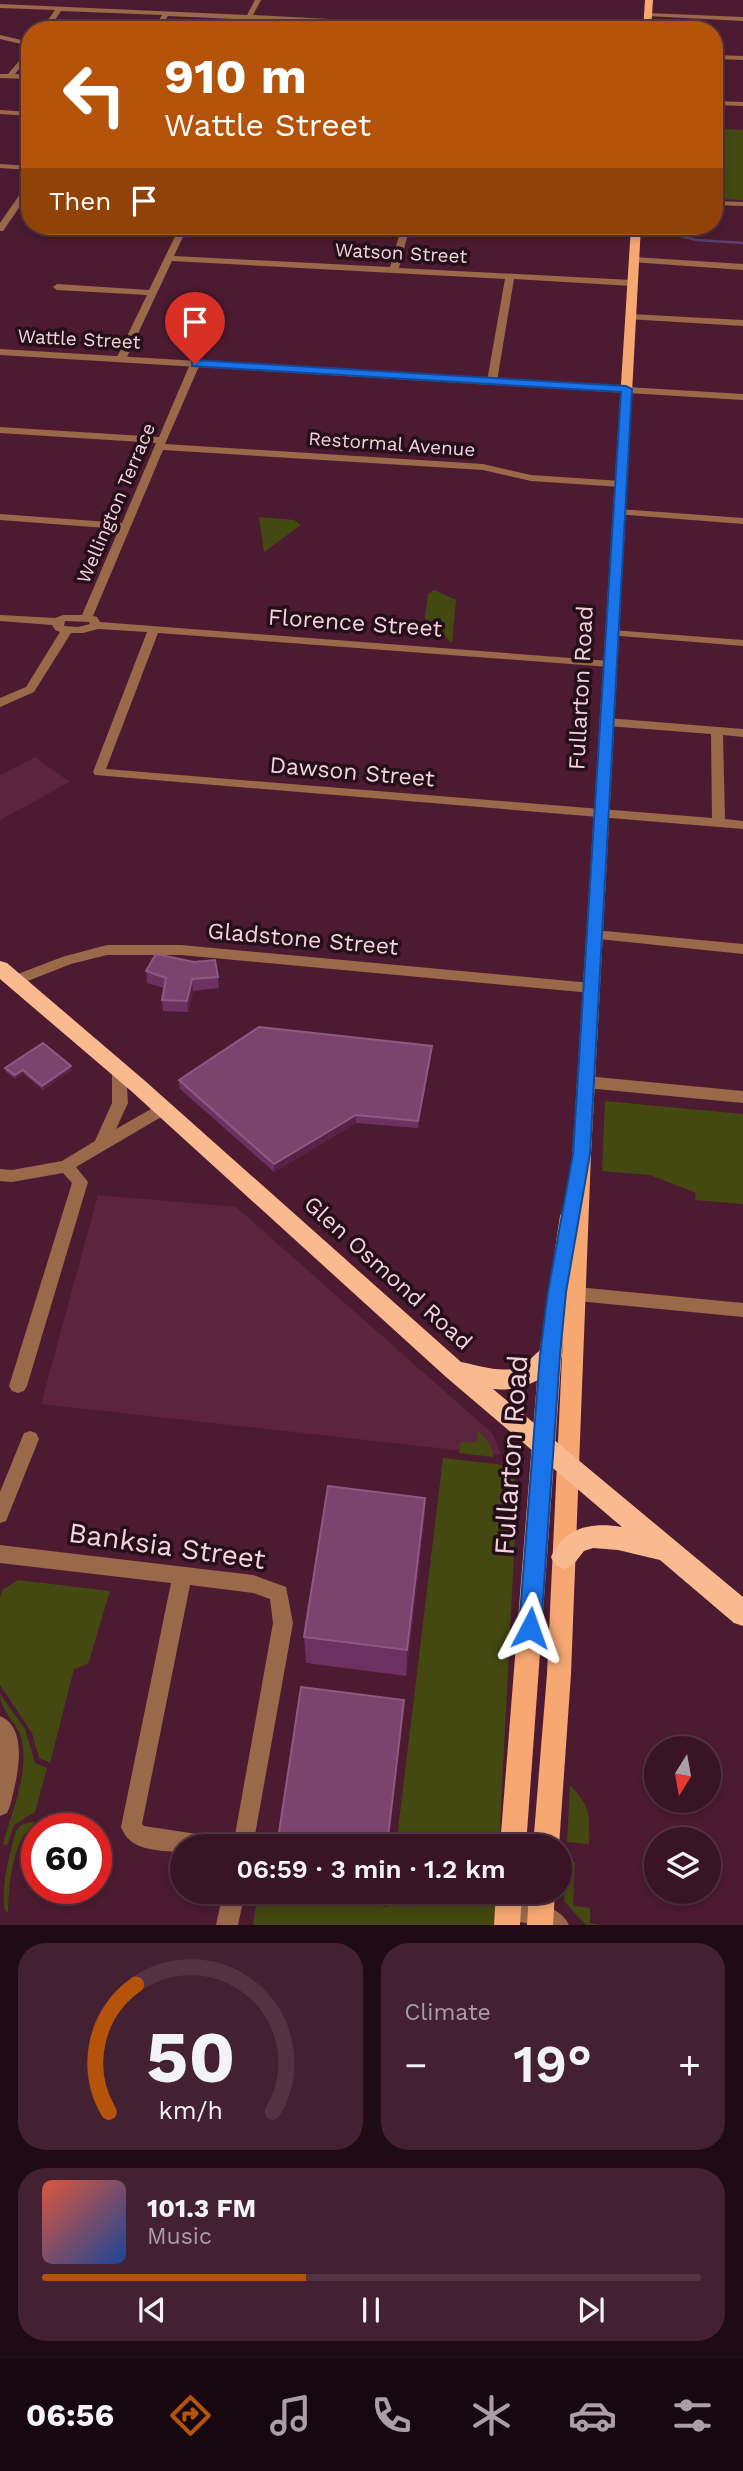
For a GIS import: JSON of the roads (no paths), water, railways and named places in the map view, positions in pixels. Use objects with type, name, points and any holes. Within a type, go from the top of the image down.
[{"type":"highway","name":"Glen Osmond Road","points":[[7,975],[119,1070],[379,1300],[454,1370],[743,1614]]},
{"type":"highway","points":[[454,1370],[503,1381],[523,1379],[537,1370],[550,1355]]},
{"type":"highway","points":[[564,1557],[576,1542],[592,1536],[613,1537],[664,1549]]},
{"type":"main road","points":[[648,21],[649,0]]},
{"type":"main road","name":"Fullarton Road","points":[[547,1834],[569,1465],[591,988],[635,235]]},
{"type":"main road","name":"Fullarton Road","points":[[514,1834],[550,1355],[557,1292],[582,1154]]},
{"type":"street","points":[[11,7],[17,0]]},
{"type":"street","points":[[115,11],[124,0]]},
{"type":"street","points":[[249,17],[258,0]]},
{"type":"street","points":[[0,6],[325,21]]},
{"type":"street","points":[[50,21],[59,9]]},
{"type":"street","points":[[161,21],[166,13]]},
{"type":"street","points":[[648,15],[743,19]]},
{"type":"street","points":[[0,37],[21,42]]},
{"type":"street","points":[[723,57],[743,58]]},
{"type":"street","points":[[10,76],[21,62]]},
{"type":"street","points":[[0,76],[21,77]]},
{"type":"street","points":[[723,103],[743,104]]},
{"type":"street","points":[[0,112],[21,113]]},
{"type":"street","points":[[0,166],[21,167]]},
{"type":"street","points":[[0,229],[21,199]]},
{"type":"street","points":[[723,203],[743,204]]},
{"type":"street","points":[[121,359],[180,235]]},
{"type":"street","points":[[394,270],[404,235]]},
{"type":"street","name":"Watson Street","points":[[168,258],[632,283]]},
{"type":"street","points":[[634,260],[743,267]]},
{"type":"street","points":[[492,381],[510,276]]},
{"type":"street","points":[[57,287],[153,293]]},
{"type":"street","points":[[630,317],[743,324]]},
{"type":"street","name":"Wattle Street","points":[[0,352],[743,397]]},
{"type":"street","name":"Wellington Terrace","points":[[91,621],[126,526],[195,364]]},
{"type":"street","name":"Restormal Avenue","points":[[0,430],[483,467],[531,478],[621,484]]},
{"type":"street","points":[[619,512],[743,521]]},
{"type":"street","points":[[0,517],[126,526]]},
{"type":"street","points":[[0,618],[62,626],[30,688],[0,703]]},
{"type":"street","name":"Florence Street","points":[[62,626],[90,628],[91,621],[154,629],[610,664]]},
{"type":"street","name":"Dawson Street","points":[[154,629],[99,772],[743,825]]},
{"type":"street","points":[[612,633],[743,643]]},
{"type":"street","points":[[607,722],[743,733]]},
{"type":"street","points":[[717,731],[719,823]]},
{"type":"street","points":[[594,935],[743,949]]},
{"type":"street","name":"Gladstone Street","points":[[7,975],[107,950],[181,950],[591,988]]},
{"type":"street","points":[[100,1148],[120,1103],[119,1070]]},
{"type":"street","points":[[586,1082],[743,1097]]},
{"type":"street","points":[[0,1175],[12,1176],[66,1166],[163,1109]]},
{"type":"street","points":[[18,1387],[80,1182],[66,1166]]},
{"type":"street","points":[[577,1294],[743,1310]]},
{"type":"street","points":[[0,1515],[30,1439]]},
{"type":"street","name":"Banksia Street","points":[[0,1553],[270,1588],[279,1594],[282,1627],[245,1834]]},
{"type":"street","points":[[170,1840],[138,1836],[131,1827],[182,1576]]},
{"type":"street","points":[[0,1726],[5,1732],[9,1750],[0,1806]]},
{"type":"street","points":[[228,1925],[232,1904]]},
{"type":"street","points":[[508,1909],[545,1914]]},
{"type":"waterway","points":[[676,235],[697,240],[743,243]]}]
